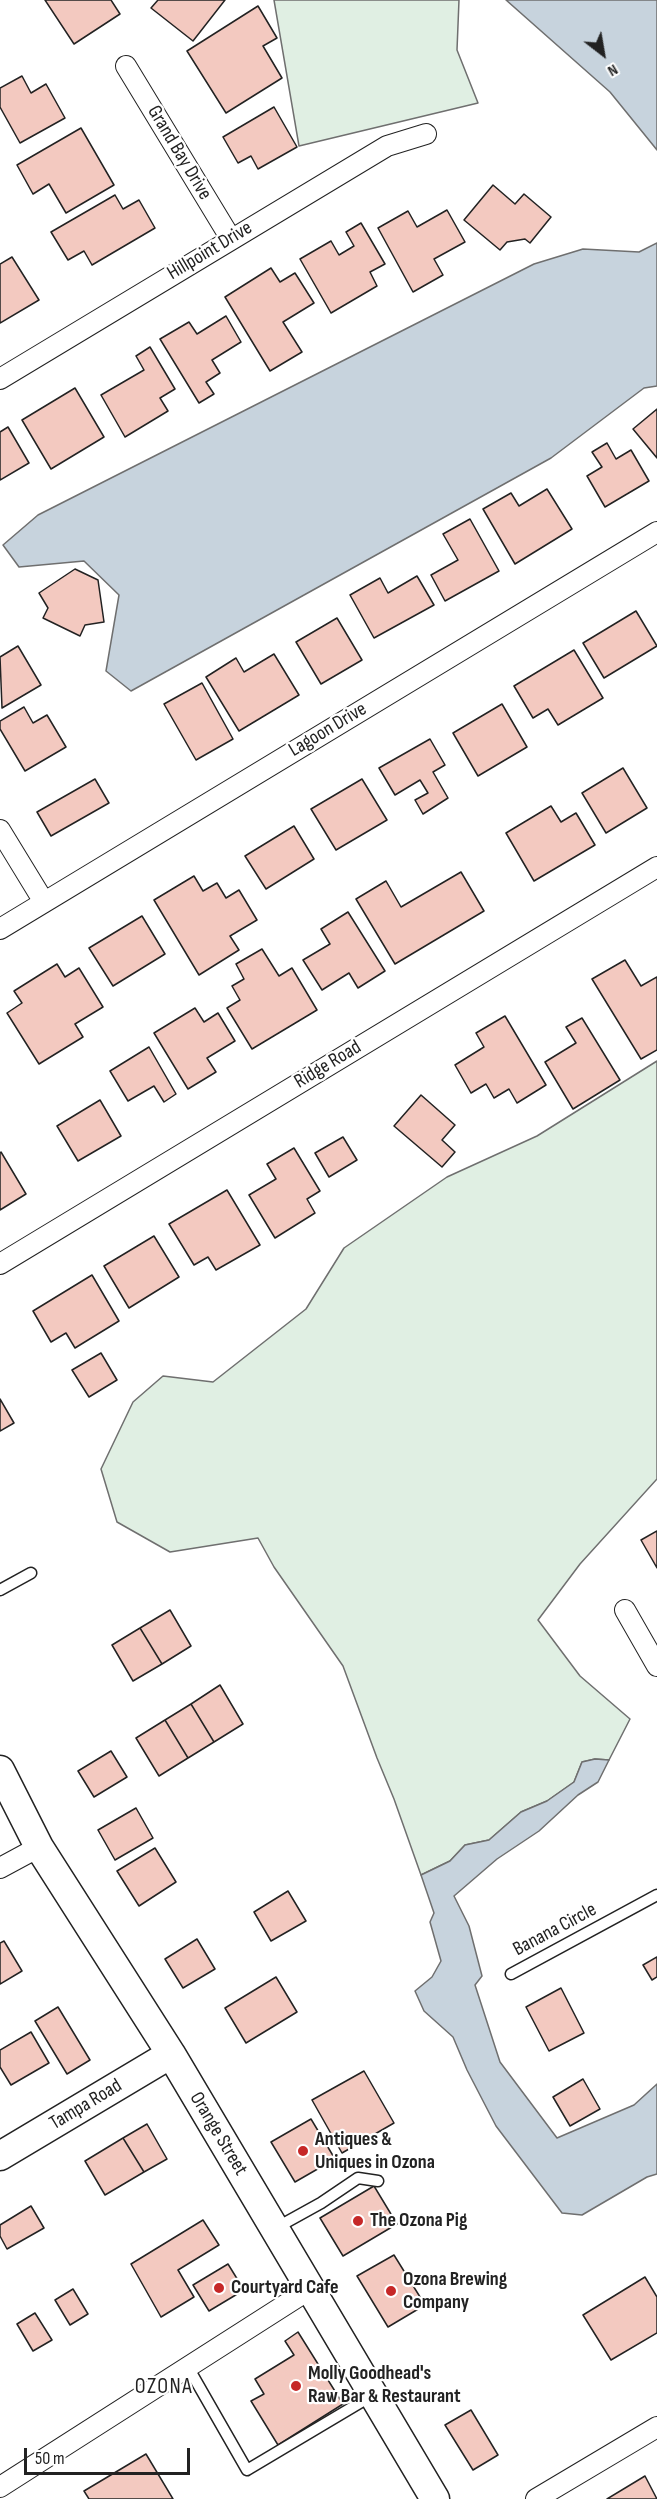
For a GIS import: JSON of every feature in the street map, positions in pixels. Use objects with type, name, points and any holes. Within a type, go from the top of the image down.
[{"type":"street","name":"Grand Bay Drive","points":[[126,66],[231,239]]},
{"type":"street","name":"Hillpoint Drive","points":[[0,379],[387,146],[426,134]]},
{"type":"street","name":"Lagoon Drive","points":[[0,929],[657,532]]},
{"type":"street","points":[[0,830],[44,902]]},
{"type":"street","name":"Ridge Road","points":[[0,1264],[657,867]]},
{"type":"street","points":[[625,1610],[657,1666]]},
{"type":"street","name":"Orange Street","points":[[0,1770],[39,1847],[171,2054],[435,2499]]},
{"type":"street","points":[[0,1868],[39,1847]]},
{"type":"street","name":"Tampa Road","points":[[0,2156],[171,2054]]},
{"type":"street","points":[[0,2487],[310,2289]]},
{"type":"street","points":[[536,2499],[657,2427]]},
{"type":"lane","points":[[0,1590],[31,1573]]},
{"type":"lane","name":"Banana Circle","points":[[511,1974],[657,1895]]},
{"type":"lane","points":[[274,2229],[321,2203],[358,2178],[378,2181]]},
{"type":"lane","points":[[188,2367],[247,2470],[373,2395]]},
{"type":"green space","points":[[274,0],[459,0],[457,50],[478,103],[299,146]]},
{"type":"green space","points":[[657,1061],[657,1479],[580,1564],[538,1620],[580,1676],[630,1719],[609,1760],[595,1759],[582,1762],[574,1782],[547,1801],[521,1812],[489,1840],[465,1845],[450,1861],[421,1875],[343,1666],[274,1567],[258,1538],[170,1552],[117,1522],[101,1469],[133,1402],[163,1376],[213,1382],[306,1309],[344,1248],[447,1177],[537,1136]]},
{"type":"shaded area","points":[[506,0],[657,0],[657,150],[610,92]]},
{"type":"shaded area","points":[[657,243],[657,386],[644,388],[551,458],[131,691],[106,671],[119,595],[84,561],[19,567],[3,545],[38,515],[534,264],[583,249],[639,252]]},
{"type":"shaded area","points":[[595,1759],[609,1760],[598,1782],[578,1795],[539,1831],[497,1859],[454,1896],[469,1926],[482,1976],[475,1985],[500,2062],[557,2138],[634,2105],[657,2084],[657,2174],[647,2177],[582,2215],[562,2213],[496,2126],[453,2037],[424,2011],[415,1991],[432,1977],[441,1961],[430,1922],[434,1913],[421,1875],[450,1861],[465,1845],[489,1840],[521,1812],[547,1801],[574,1782],[582,1762]]},
{"type":"building","points":[[45,0],[111,0],[120,14],[74,44]]},
{"type":"building","points":[[158,0],[225,0],[193,41],[151,8]]},
{"type":"building","points":[[258,6],[277,38],[263,46],[282,78],[226,113],[187,51]]},
{"type":"building","points":[[22,76],[31,93],[46,84],[65,118],[20,143],[0,107],[0,88]]},
{"type":"building","points":[[274,107],[297,147],[258,169],[251,156],[238,163],[223,137]]},
{"type":"building","points":[[81,128],[114,185],[66,213],[49,184],[33,194],[17,165]]},
{"type":"building","points":[[493,185],[515,204],[524,194],[551,217],[530,243],[525,239],[507,242],[500,250],[464,220]]},
{"type":"building","points":[[115,195],[123,209],[139,200],[155,228],[92,265],[84,251],[68,260],[51,232]]},
{"type":"building","points":[[447,210],[465,242],[434,259],[443,275],[413,292],[378,228],[408,211],[417,227]]},
{"type":"building","points":[[361,223],[385,264],[370,272],[377,286],[331,313],[300,259],[331,241],[339,255],[354,246],[346,232]]},
{"type":"building","points":[[12,257],[39,300],[0,323],[0,264]]},
{"type":"building","points":[[271,268],[280,282],[295,273],[314,303],[283,322],[302,352],[270,371],[225,297]]},
{"type":"building","points":[[226,316],[241,342],[212,360],[220,373],[206,382],[214,394],[199,403],[160,339],[189,322],[197,334]]},
{"type":"building","points":[[150,347],[175,389],[160,398],[168,411],[125,437],[101,395],[144,370],[136,356]]},
{"type":"building","points":[[75,388],[104,437],[51,469],[22,420]]},
{"type":"building","points":[[657,409],[657,458],[633,429]]},
{"type":"building","points":[[8,427],[29,463],[0,480],[0,432]]},
{"type":"building","points":[[607,443],[616,459],[631,450],[649,481],[605,507],[587,476],[602,467],[592,452]]},
{"type":"building","points":[[547,489],[572,529],[515,564],[483,509],[511,493],[519,506]]},
{"type":"building","points":[[470,519],[499,571],[445,601],[431,575],[458,560],[443,534]]},
{"type":"building","points":[[75,569],[98,580],[104,622],[85,625],[80,636],[43,618],[48,608],[39,593]]},
{"type":"building","points":[[417,576],[434,605],[374,638],[350,595],[380,578],[388,593]]},
{"type":"building","points":[[636,611],[657,646],[604,678],[583,643]]},
{"type":"building","points":[[337,618],[362,660],[321,684],[296,642]]},
{"type":"building","points":[[18,646],[41,685],[2,708],[0,657]]},
{"type":"building","points":[[574,650],[603,698],[558,725],[548,709],[533,718],[514,686]]},
{"type":"building","points":[[274,654],[299,695],[239,731],[206,677],[236,658],[244,672]]},
{"type":"building","points":[[202,683],[233,739],[196,760],[164,704]]},
{"type":"building","points":[[502,704],[527,747],[478,776],[453,733]]},
{"type":"building","points":[[24,707],[33,723],[47,715],[66,747],[25,771],[0,729],[0,721]]},
{"type":"building","points":[[430,739],[445,765],[433,772],[448,798],[423,814],[415,800],[428,793],[420,780],[395,795],[379,768]]},
{"type":"building","points":[[623,768],[647,808],[606,833],[582,793]]},
{"type":"building","points":[[95,779],[109,803],[51,836],[37,812]]},
{"type":"building","points":[[362,779],[387,820],[336,850],[311,809]]},
{"type":"building","points":[[551,806],[561,822],[576,813],[595,845],[534,881],[506,833]]},
{"type":"building","points":[[294,826],[314,859],[266,889],[245,856]]},
{"type":"building","points":[[461,872],[484,911],[395,964],[356,899],[386,881],[401,907]]},
{"type":"building","points":[[194,876],[203,891],[217,883],[226,898],[239,890],[257,920],[230,936],[239,950],[199,975],[154,900]]},
{"type":"building","points":[[348,912],[385,971],[358,988],[349,973],[322,990],[303,960],[330,944],[321,929]]},
{"type":"building","points":[[142,916],[165,954],[113,986],[89,948]]},
{"type":"building","points":[[262,949],[279,976],[292,968],[317,1010],[252,1049],[227,1008],[240,1000],[232,986],[244,979],[236,964]]},
{"type":"building","points":[[625,960],[641,986],[657,977],[657,1050],[641,1059],[592,979]]},
{"type":"building","points":[[57,964],[65,977],[79,968],[103,1007],[75,1024],[83,1037],[39,1064],[7,1013],[22,1003],[14,991]]},
{"type":"building","points":[[195,1008],[204,1022],[218,1013],[235,1041],[207,1058],[216,1072],[188,1089],[154,1033]]},
{"type":"building","points":[[505,1016],[546,1085],[517,1103],[509,1089],[494,1098],[486,1084],[471,1093],[455,1065],[484,1047],[476,1033]]},
{"type":"building","points":[[582,1018],[620,1080],[573,1109],[545,1062],[576,1043],[566,1027]]},
{"type":"building","points":[[149,1047],[176,1094],[164,1102],[154,1086],[128,1101],[110,1071]]},
{"type":"building","points":[[421,1095],[455,1125],[442,1140],[455,1152],[442,1167],[394,1126]]},
{"type":"building","points":[[100,1100],[121,1136],[78,1161],[57,1126]]},
{"type":"building","points":[[343,1137],[357,1160],[329,1177],[315,1153]]},
{"type":"building","points":[[294,1148],[320,1191],[307,1199],[315,1213],[275,1238],[249,1195],[276,1179],[267,1164]]},
{"type":"building","points":[[0,1153],[26,1194],[0,1210]]},
{"type":"building","points":[[227,1190],[260,1245],[216,1270],[208,1257],[194,1265],[169,1224]]},
{"type":"building","points":[[154,1236],[179,1277],[129,1308],[104,1266]]},
{"type":"building","points":[[92,1275],[119,1321],[75,1348],[66,1333],[51,1342],[33,1311]]},
{"type":"building","points":[[101,1353],[117,1380],[89,1397],[72,1370]]},
{"type":"building","points":[[0,1399],[14,1423],[0,1431]]},
{"type":"building","points":[[657,1531],[657,1568],[641,1540]]},
{"type":"building","points":[[170,1610],[191,1646],[162,1664],[140,1628]]},
{"type":"building","points":[[140,1628],[162,1664],[133,1681],[112,1645]]},
{"type":"building","points":[[220,1685],[243,1724],[214,1742],[191,1704]]},
{"type":"building","points":[[191,1704],[214,1742],[188,1758],[165,1720]]},
{"type":"building","points":[[165,1720],[188,1758],[159,1776],[136,1738]]},
{"type":"building","points":[[111,1751],[127,1777],[94,1797],[78,1771]]},
{"type":"building","points":[[136,1808],[153,1838],[115,1860],[98,1830]]},
{"type":"building","points":[[155,1848],[176,1882],[139,1906],[117,1871]]},
{"type":"building","points":[[288,1891],[306,1921],[271,1941],[254,1912]]},
{"type":"building","points":[[197,1939],[215,1969],[183,1988],[165,1959]]},
{"type":"building","points":[[4,1941],[22,1971],[0,1984],[0,1943]]},
{"type":"building","points":[[657,1957],[657,1977],[652,1980],[643,1965]]},
{"type":"building","points":[[276,1977],[297,2012],[246,2043],[225,2008]]},
{"type":"building","points":[[561,1988],[584,2033],[549,2051],[526,2007]]},
{"type":"building","points":[[58,2007],[90,2060],[67,2074],[35,2021]]},
{"type":"building","points":[[31,2032],[49,2063],[11,2085],[0,2067],[0,2050]]},
{"type":"building","points":[[364,2071],[394,2123],[342,2153],[312,2100]]},
{"type":"building","points":[[583,2079],[600,2109],[570,2126],[553,2097]]},
{"type":"building","name":"Antiques & Uniques in Ozona","points":[[311,2119],[335,2159],[295,2182],[271,2142]]},
{"type":"building","points":[[147,2124],[167,2159],[144,2172],[123,2138]]},
{"type":"building","points":[[123,2138],[144,2172],[105,2195],[85,2161]]},
{"type":"building","name":"The Ozona Pig","points":[[374,2186],[397,2224],[343,2256],[320,2218]]},
{"type":"building","points":[[31,2206],[44,2228],[7,2249],[0,2236],[0,2225]]},
{"type":"building","points":[[203,2220],[219,2245],[178,2270],[194,2297],[161,2317],[131,2264]]},
{"type":"building","name":"Ozona Brewing Company","points":[[394,2255],[425,2305],[388,2327],[357,2276]]},
{"type":"building","name":"Courtyard Cafe","points":[[228,2264],[244,2290],[209,2311],[193,2285]]},
{"type":"building","points":[[645,2277],[657,2297],[657,2333],[611,2360],[583,2315]]},
{"type":"building","points":[[73,2289],[88,2314],[70,2325],[55,2300]]},
{"type":"building","points":[[35,2313],[52,2340],[33,2351],[17,2324]]},
{"type":"building","name":"Molly Goodhead's Raw Bar & Restaurant","points":[[298,2332],[343,2404],[278,2445],[251,2401],[264,2394],[255,2379],[294,2355],[285,2341]]},
{"type":"building","points":[[471,2410],[498,2455],[473,2470],[445,2425]]},
{"type":"building","points":[[146,2454],[173,2499],[89,2499],[84,2491]]},
{"type":"building","points":[[645,2476],[657,2499],[607,2499]]},
{"type":"place","name":"Antiques & Uniques in Ozona","points":[[303,2151]]},
{"type":"place","name":"The Ozona Pig","points":[[358,2221]]},
{"type":"place","name":"Courtyard Cafe","points":[[219,2288]]},
{"type":"place","name":"Ozona Brewing Company","points":[[391,2291]]},
{"type":"place","name":"Molly Goodhead's Raw Bar & Restaurant","points":[[296,2386]]},
{"type":"district","name":"OZONA","points":[[164,2387]]}]
